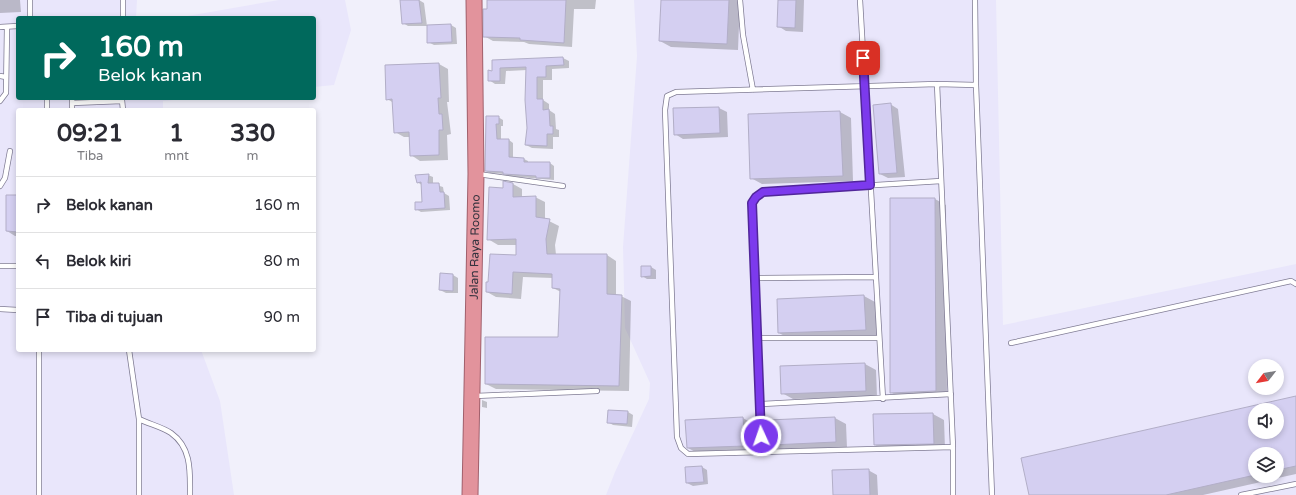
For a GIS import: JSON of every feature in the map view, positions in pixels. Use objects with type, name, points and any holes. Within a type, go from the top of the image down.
[{"type":"highway","name":"Jalan Raya Roomo","points":[[470,495],[476,174],[474,0]]},
{"type":"lane","points":[[30,0],[30,16]]},
{"type":"lane","points":[[123,0],[123,16]]},
{"type":"lane","points":[[740,0],[743,35],[753,90]]},
{"type":"lane","points":[[860,0],[882,399]]},
{"type":"lane","points":[[975,0],[976,85],[992,495]]},
{"type":"lane","points":[[0,27],[16,26]]},
{"type":"lane","points":[[0,101],[6,93],[7,27]]},
{"type":"lane","points":[[0,76],[6,77]]},
{"type":"lane","points":[[937,84],[951,394],[953,495]]},
{"type":"lane","points":[[953,447],[688,454],[681,448],[677,437],[665,110],[667,96],[676,92],[864,88],[937,84],[976,85]]},
{"type":"lane","points":[[72,101],[97,100]]},
{"type":"lane","points":[[0,186],[4,178],[10,151]]},
{"type":"lane","points":[[476,174],[563,186]]},
{"type":"lane","points":[[762,452],[752,203],[756,197],[763,192],[941,181]]},
{"type":"lane","points":[[0,266],[16,266]]},
{"type":"lane","points":[[755,278],[875,277]]},
{"type":"lane","points":[[1011,343],[1291,281],[1296,284]]},
{"type":"lane","points":[[0,309],[16,310]]},
{"type":"lane","points":[[757,338],[879,338]]},
{"type":"lane","points":[[39,352],[39,495]]},
{"type":"lane","points":[[129,352],[139,419],[139,495]]},
{"type":"lane","points":[[473,396],[597,391]]},
{"type":"lane","points":[[760,404],[882,399],[951,394]]},
{"type":"lane","points":[[139,419],[171,433],[184,448],[190,463],[190,495]]},
{"type":"lane","points":[[1241,495],[1296,484]]},
{"type":"shaded area","points":[[0,0],[137,0],[136,16],[16,16],[16,100],[174,100],[163,101],[163,108],[16,108],[16,352],[202,352],[220,401],[234,495],[0,495]]},
{"type":"shaded area","points":[[279,0],[345,0],[351,30],[334,85],[316,87],[316,16],[187,16]]},
{"type":"shaded area","points":[[634,0],[996,0],[1003,325],[1296,264],[1296,495],[606,495],[649,399],[650,383],[625,328],[623,247],[637,56]]},
{"type":"building","points":[[400,0],[419,0],[422,23],[402,24]]},
{"type":"building","points":[[487,0],[566,0],[564,43],[520,40],[520,38],[483,37],[483,9],[487,9]]},
{"type":"building","points":[[661,0],[729,0],[727,44],[659,41]]},
{"type":"building","points":[[778,0],[796,0],[795,28],[777,27]]},
{"type":"building","points":[[451,24],[452,42],[427,43],[427,25]]},
{"type":"building","points":[[563,57],[564,65],[546,66],[546,77],[537,77],[537,99],[543,99],[543,110],[549,109],[550,126],[553,126],[553,134],[547,134],[547,146],[525,145],[527,128],[525,100],[526,67],[500,68],[500,81],[488,81],[488,70],[492,71],[492,60]]},
{"type":"building","points":[[439,63],[441,98],[438,98],[439,114],[442,114],[443,130],[439,130],[439,155],[410,156],[409,132],[394,133],[392,99],[386,100],[385,65]]},
{"type":"building","points":[[891,103],[897,173],[879,174],[873,105]]},
{"type":"building","points":[[719,107],[720,133],[674,135],[673,108]]},
{"type":"building","points":[[840,111],[843,176],[750,179],[748,114]]},
{"type":"building","points":[[486,116],[499,116],[499,124],[496,124],[497,139],[509,139],[509,157],[524,158],[524,162],[550,162],[550,178],[536,178],[536,176],[503,174],[503,172],[485,171]]},
{"type":"building","points":[[429,174],[428,183],[439,183],[440,192],[444,192],[445,208],[415,210],[415,202],[422,202],[421,182],[417,183],[415,175]]},
{"type":"building","points":[[503,181],[513,183],[513,197],[536,196],[536,217],[550,219],[546,239],[547,254],[607,254],[607,294],[622,295],[619,386],[485,384],[485,337],[558,337],[560,289],[552,288],[552,274],[513,272],[512,294],[486,292],[490,254],[516,255],[516,239],[487,240],[489,187],[503,188]]},
{"type":"building","points":[[6,195],[16,195],[16,232],[6,231]]},
{"type":"building","points":[[890,198],[935,198],[936,391],[890,393]]},
{"type":"building","points":[[641,266],[651,266],[651,276],[641,277]]},
{"type":"building","points":[[440,273],[453,274],[453,291],[439,290]]},
{"type":"building","points":[[864,295],[866,330],[778,333],[777,299]]},
{"type":"building","points":[[865,363],[866,391],[781,394],[780,366]]},
{"type":"building","points":[[1296,396],[1296,466],[1284,469],[1284,447],[1248,447],[1248,477],[1166,495],[1029,495],[1021,458],[1248,407],[1248,439],[1284,439],[1284,403],[1265,403]]},
{"type":"building","points":[[608,410],[628,411],[627,424],[607,423]]},
{"type":"building","points":[[933,413],[934,444],[874,445],[873,414]]},
{"type":"building","points":[[743,417],[745,446],[687,448],[685,420]]},
{"type":"building","points":[[835,417],[836,442],[771,445],[769,420]]},
{"type":"building","points":[[702,466],[704,482],[686,483],[685,467]]},
{"type":"building","points":[[869,469],[870,495],[833,495],[832,470]]},
{"type":"route","points":[[761,436],[752,203],[756,197],[763,192],[870,185],[863,58]]}]
